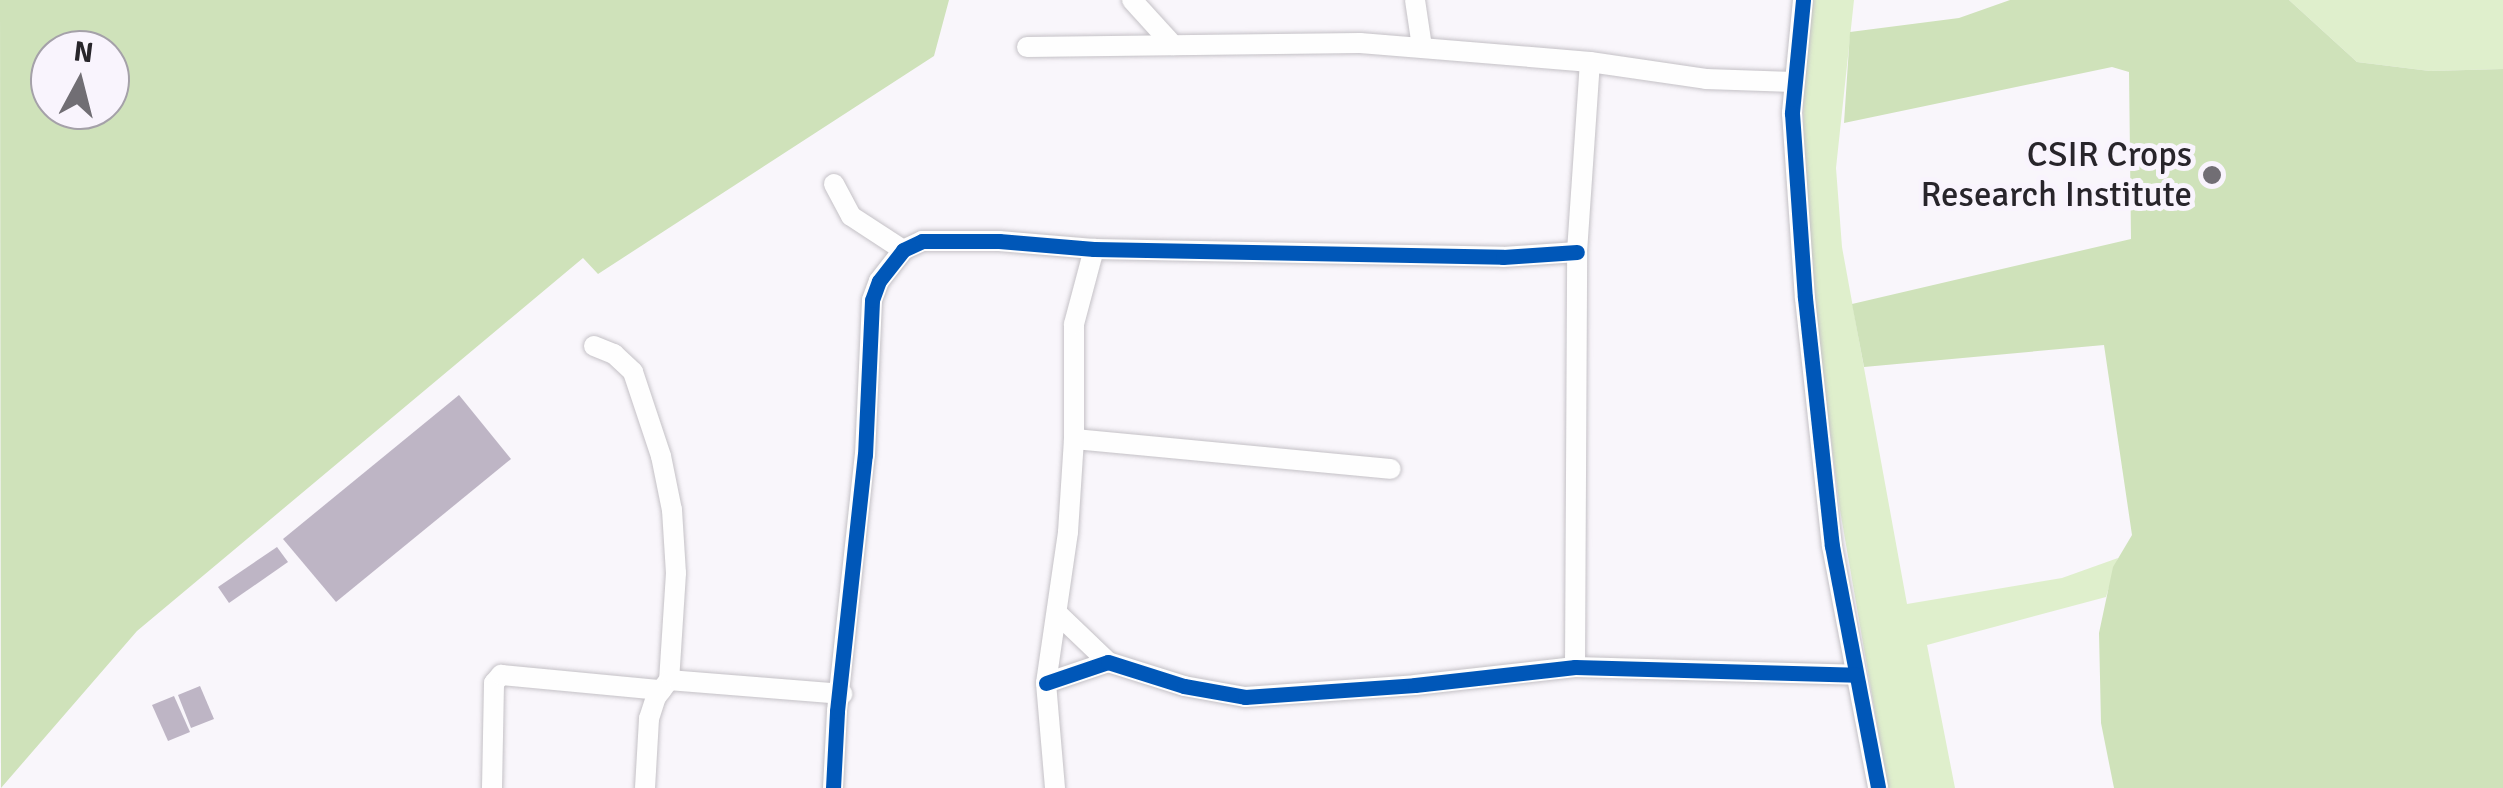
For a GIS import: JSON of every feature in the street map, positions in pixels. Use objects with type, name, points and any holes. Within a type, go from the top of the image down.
[{"type":"street","points":[[1132,0],[1173,46]]},
{"type":"street","points":[[1415,0],[1422,47]]},
{"type":"street","points":[[1803,0],[1794,82],[1804,298],[1832,546],[1878,788]]},
{"type":"street","points":[[1028,47],[1360,43],[1590,62],[1706,79],[1794,82]]},
{"type":"street","points":[[1575,667],[1577,252],[1590,62]]},
{"type":"street","points":[[834,184],[851,216],[903,250]]},
{"type":"street","points":[[834,788],[866,454],[872,300],[880,280],[903,250],[922,242],[999,241],[1094,249],[1503,257],[1577,252]]},
{"type":"street","points":[[1055,788],[1046,683],[1059,615],[1074,439],[1074,324],[1094,249]]},
{"type":"street","points":[[594,346],[614,354],[634,372],[661,456],[672,510],[676,574],[665,684],[649,718],[645,788]]},
{"type":"street","points":[[1074,439],[1391,469]]},
{"type":"street","points":[[1059,615],[1108,662],[1184,686],[1245,697],[1414,685],[1575,667],[1856,675]]},
{"type":"street","points":[[1046,683],[1108,662]]},
{"type":"street","points":[[492,788],[494,683],[501,676],[842,694]]},
{"type":"green space","points":[[0,0],[949,0],[934,56],[598,274],[583,258],[137,631],[1,788]]},
{"type":"green space","points":[[1813,0],[1854,0],[1836,168],[1842,247],[1907,604],[2062,578],[2118,558],[2106,597],[1927,645],[1955,788],[1888,788],[1840,510],[1804,228],[1803,83]]},
{"type":"green space","points":[[2010,0],[2289,0],[2357,62],[2430,71],[2503,69],[2503,788],[2114,788],[2101,723],[2099,633],[2113,567],[2132,535],[2104,345],[1864,367],[1852,304],[2131,239],[2129,72],[2112,67],[1844,123],[1850,32],[1959,18]]},
{"type":"green space","points":[[2289,0],[2503,0],[2503,69],[2430,71],[2357,62]]},
{"type":"building","points":[[459,395],[511,459],[336,602],[283,539]]},
{"type":"building","points":[[277,547],[288,562],[229,603],[218,587]]},
{"type":"building","points":[[200,686],[214,719],[191,728],[178,695]]},
{"type":"building","points":[[174,696],[190,732],[168,741],[152,705]]},
{"type":"cycle path","points":[[1803,0],[1792,113],[1805,298],[1832,546],[1878,788]]},
{"type":"cycle path","points":[[833,788],[837,711],[865,455],[872,300],[879,281],[903,250],[922,241],[999,241],[1094,249],[1503,257],[1577,252]]},
{"type":"cycle path","points":[[1046,683],[1108,662],[1184,686],[1245,697],[1415,685],[1575,667],[1856,675]]},
{"type":"place","name":"CSIR Crops Research Institute","points":[[2212,175]]}]
